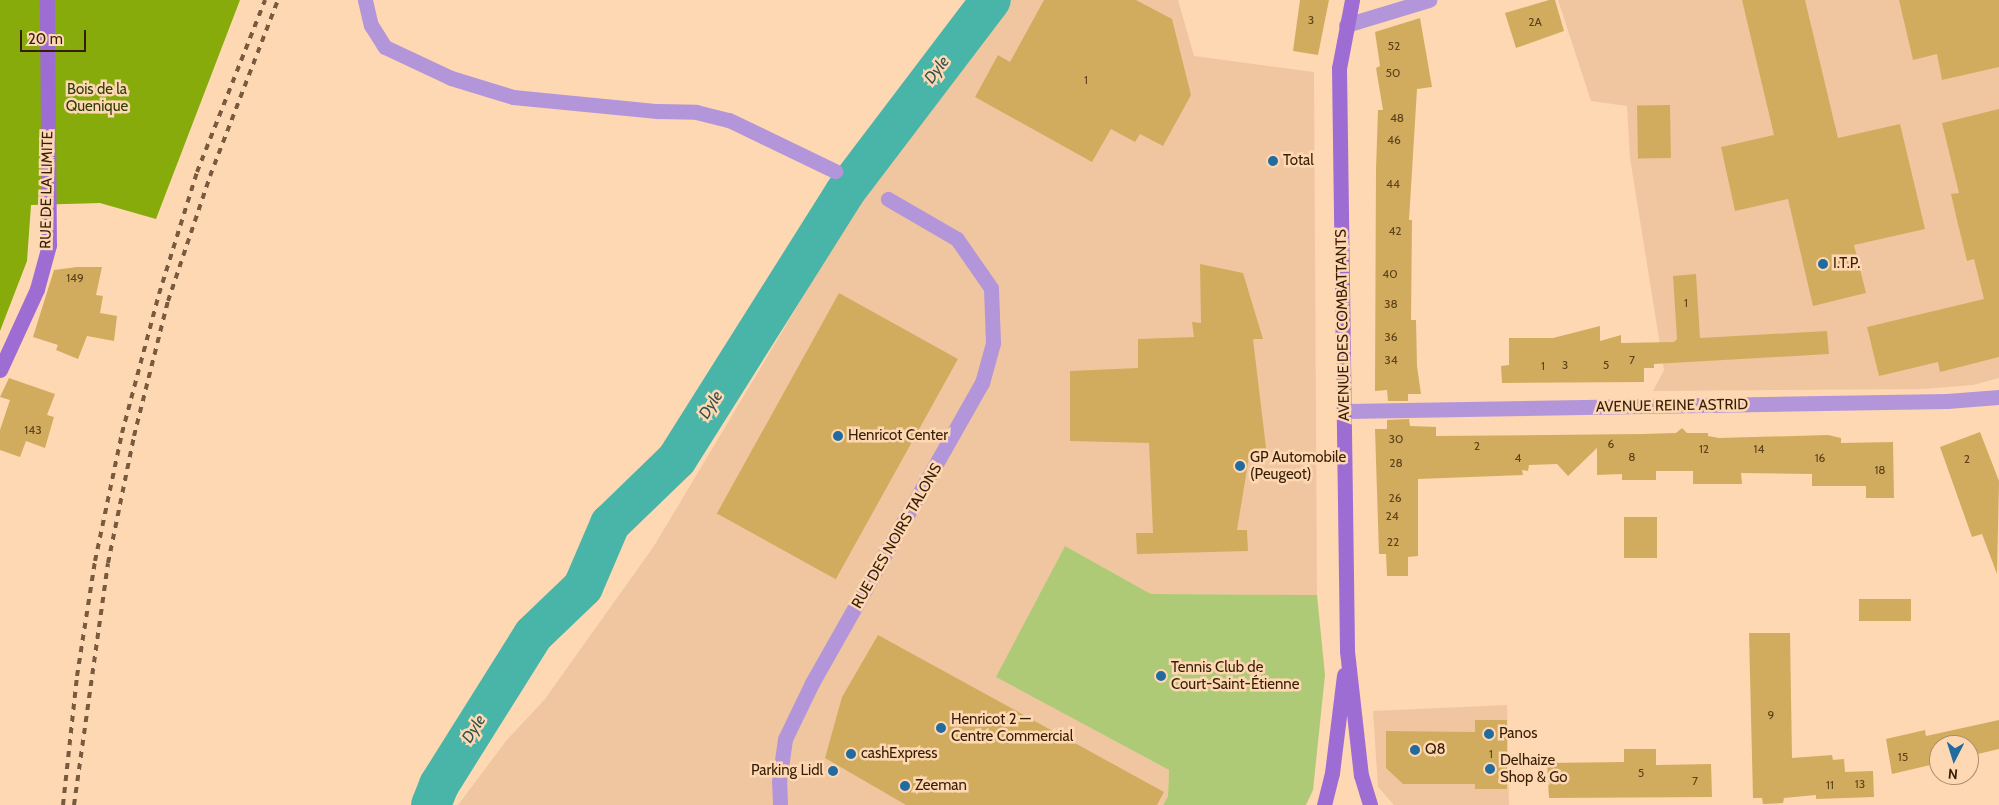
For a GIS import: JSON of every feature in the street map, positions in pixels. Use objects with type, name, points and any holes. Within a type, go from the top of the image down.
[{"type":"main road","name":"RUE DE LA LIMITE","points":[[0,370],[37,289],[49,245],[47,0]]},
{"type":"main road","name":"AVENUE DES COMBATTANTS","points":[[1352,0],[1338,68],[1346,411],[1347,651],[1361,774],[1370,805]]},
{"type":"main road","name":"AVENUE DES COMBATTANTS","points":[[1324,805],[1332,773],[1347,651]]},
{"type":"street","points":[[365,0],[371,25],[385,47],[451,78],[513,97],[657,111],[696,112],[729,120],[835,171]]},
{"type":"street","points":[[1346,25],[1429,0]]},
{"type":"street","name":"RUE DES NOIRS TALONS","points":[[780,805],[779,782],[785,739],[812,683],[982,383],[993,343],[991,288],[957,239],[888,199]]},
{"type":"street","name":"AVENUE REINE ASTRID","points":[[1346,411],[1937,401],[1999,397]]},
{"type":"shaded area","points":[[1010,0],[1178,0],[1194,56],[1314,72],[1317,595],[1151,594],[1065,546],[997,677],[1169,770],[1168,796],[1163,805],[458,805],[506,741],[545,699],[654,546],[856,208]]},
{"type":"shaded area","name":"I.T.P.","points":[[1558,0],[1999,0],[1999,378],[1973,385],[1923,389],[1653,391],[1664,370],[1630,158],[1627,106],[1591,101]]},
{"type":"shaded area","points":[[1507,705],[1509,805],[1394,805],[1378,787],[1373,711]]},
{"type":"green space","name":"Bois de la Quenique","points":[[0,0],[240,0],[156,219],[100,203],[31,205],[27,261],[0,331]]},
{"type":"green space","name":"Tennis Club de Court-Saint-Étienne","points":[[1065,546],[1151,594],[1317,595],[1325,675],[1313,790],[1306,805],[1163,805],[1168,796],[1169,770],[996,677]]},
{"type":"building","points":[[1044,0],[1136,0],[1172,19],[1191,95],[1163,146],[1140,134],[1135,142],[1111,129],[1092,162],[975,97],[998,55],[1010,62]]},
{"type":"building","points":[[1300,0],[1329,0],[1318,55],[1293,51]]},
{"type":"building","points":[[1549,0],[1555,0],[1564,31],[1516,48],[1505,13]]},
{"type":"building","points":[[1742,0],[1805,0],[1838,138],[1900,124],[1925,229],[1854,245],[1866,293],[1813,306],[1788,199],[1735,211],[1721,147],[1774,135]]},
{"type":"building","points":[[1899,0],[1999,0],[1999,67],[1942,80],[1937,54],[1913,60]]},
{"type":"building","points":[[1420,18],[1432,87],[1417,89],[1409,220],[1412,220],[1411,320],[1416,320],[1417,366],[1421,394],[1408,394],[1408,401],[1388,401],[1387,390],[1375,391],[1376,169],[1378,110],[1383,110],[1376,68],[1380,66],[1375,32]]},
{"type":"building","points":[[1670,105],[1671,158],[1638,159],[1637,106]]},
{"type":"building","points":[[1999,109],[1999,357],[1940,372],[1938,362],[1879,376],[1867,327],[1984,299],[1974,259],[1967,261],[1956,216],[1951,194],[1959,193],[1942,123]]},
{"type":"building","points":[[1200,264],[1243,273],[1263,339],[1253,339],[1267,456],[1249,457],[1237,530],[1247,530],[1248,551],[1137,554],[1136,533],[1153,533],[1149,443],[1070,441],[1070,371],[1138,368],[1138,339],[1194,337],[1192,322],[1201,323]]},
{"type":"building","points":[[77,267],[102,267],[96,295],[103,296],[100,313],[117,316],[114,341],[87,336],[78,359],[56,350],[58,345],[33,337],[54,270]]},
{"type":"building","points":[[1696,274],[1700,338],[1827,331],[1829,354],[1654,364],[1654,368],[1644,368],[1644,382],[1502,383],[1501,366],[1509,365],[1509,338],[1553,338],[1600,326],[1600,341],[1621,335],[1621,343],[1674,342],[1677,339],[1673,276]]},
{"type":"building","name":"Henricot Center","points":[[839,293],[958,359],[836,579],[717,513]]},
{"type":"building","points":[[9,378],[55,394],[47,415],[54,417],[45,448],[26,441],[20,457],[0,450],[0,430],[10,400],[0,397]]},
{"type":"building","points":[[1409,419],[1410,426],[1436,427],[1436,436],[1676,433],[1682,428],[1687,433],[1708,433],[1708,436],[1719,438],[1828,435],[1841,438],[1841,443],[1893,442],[1894,498],[1866,498],[1866,486],[1812,486],[1812,474],[1741,473],[1742,484],[1693,484],[1693,471],[1656,471],[1656,480],[1622,480],[1622,474],[1597,475],[1597,448],[1568,476],[1557,464],[1529,465],[1528,471],[1522,470],[1523,475],[1418,479],[1418,556],[1408,557],[1408,576],[1387,576],[1386,554],[1379,554],[1375,429],[1387,429],[1387,420]]},
{"type":"building","points":[[1980,432],[1999,481],[1997,574],[1982,534],[1972,537],[1940,447]]},
{"type":"building","points":[[1624,517],[1657,517],[1657,558],[1624,558]]},
{"type":"building","points":[[1859,599],[1911,599],[1911,621],[1859,621]]},
{"type":"building","points":[[1749,633],[1790,633],[1792,758],[1832,755],[1833,760],[1844,759],[1845,772],[1873,771],[1874,797],[1816,799],[1816,795],[1784,798],[1783,803],[1763,804],[1762,798],[1753,798]]},
{"type":"building","name":"Henricot 2 — Centre Commercial","points":[[878,635],[1164,792],[1157,805],[906,805],[825,758],[842,697]]},
{"type":"building","points":[[1475,720],[1507,720],[1507,789],[1475,789],[1475,784],[1403,784],[1386,768],[1386,731],[1475,732]]},
{"type":"building","points":[[1999,720],[1999,749],[1979,754],[1979,735],[1931,735]]},
{"type":"building","points":[[1925,730],[1926,736],[1929,735],[1929,765],[1892,774],[1886,739]]},
{"type":"building","points":[[1624,749],[1656,749],[1656,765],[1711,764],[1712,797],[1549,798],[1547,763],[1624,762]]},
{"type":"waterway","name":"Dyle","points":[[431,805],[439,785],[533,635],[583,587],[610,524],[677,459],[845,192],[991,0]]},
{"type":"railway","points":[[63,805],[77,676],[95,561],[122,433],[159,294],[197,172],[265,0]]},
{"type":"railway","points":[[74,805],[108,563],[134,436],[168,301],[210,176],[278,0]]},
{"type":"place","name":"Total","points":[[1273,161]]},
{"type":"place","name":"I.T.P.","points":[[1823,264]]},
{"type":"place","name":"Henricot Center","points":[[838,436]]},
{"type":"place","name":"GP Automobile (Peugeot)","points":[[1240,466]]},
{"type":"place","name":"Tennis Club de Court-Saint-Étienne","points":[[1161,676]]},
{"type":"place","name":"Henricot 2 — Centre Commercial","points":[[941,728]]},
{"type":"place","name":"Panos","points":[[1489,734]]},
{"type":"place","name":"Q8","points":[[1415,750]]},
{"type":"place","name":"cashExpress","points":[[851,754]]},
{"type":"place","name":"Delhaize Shop & Go","points":[[1490,769]]},
{"type":"place","name":"Parking Lidl","points":[[833,771]]},
{"type":"place","name":"Zeeman","points":[[905,786]]}]
